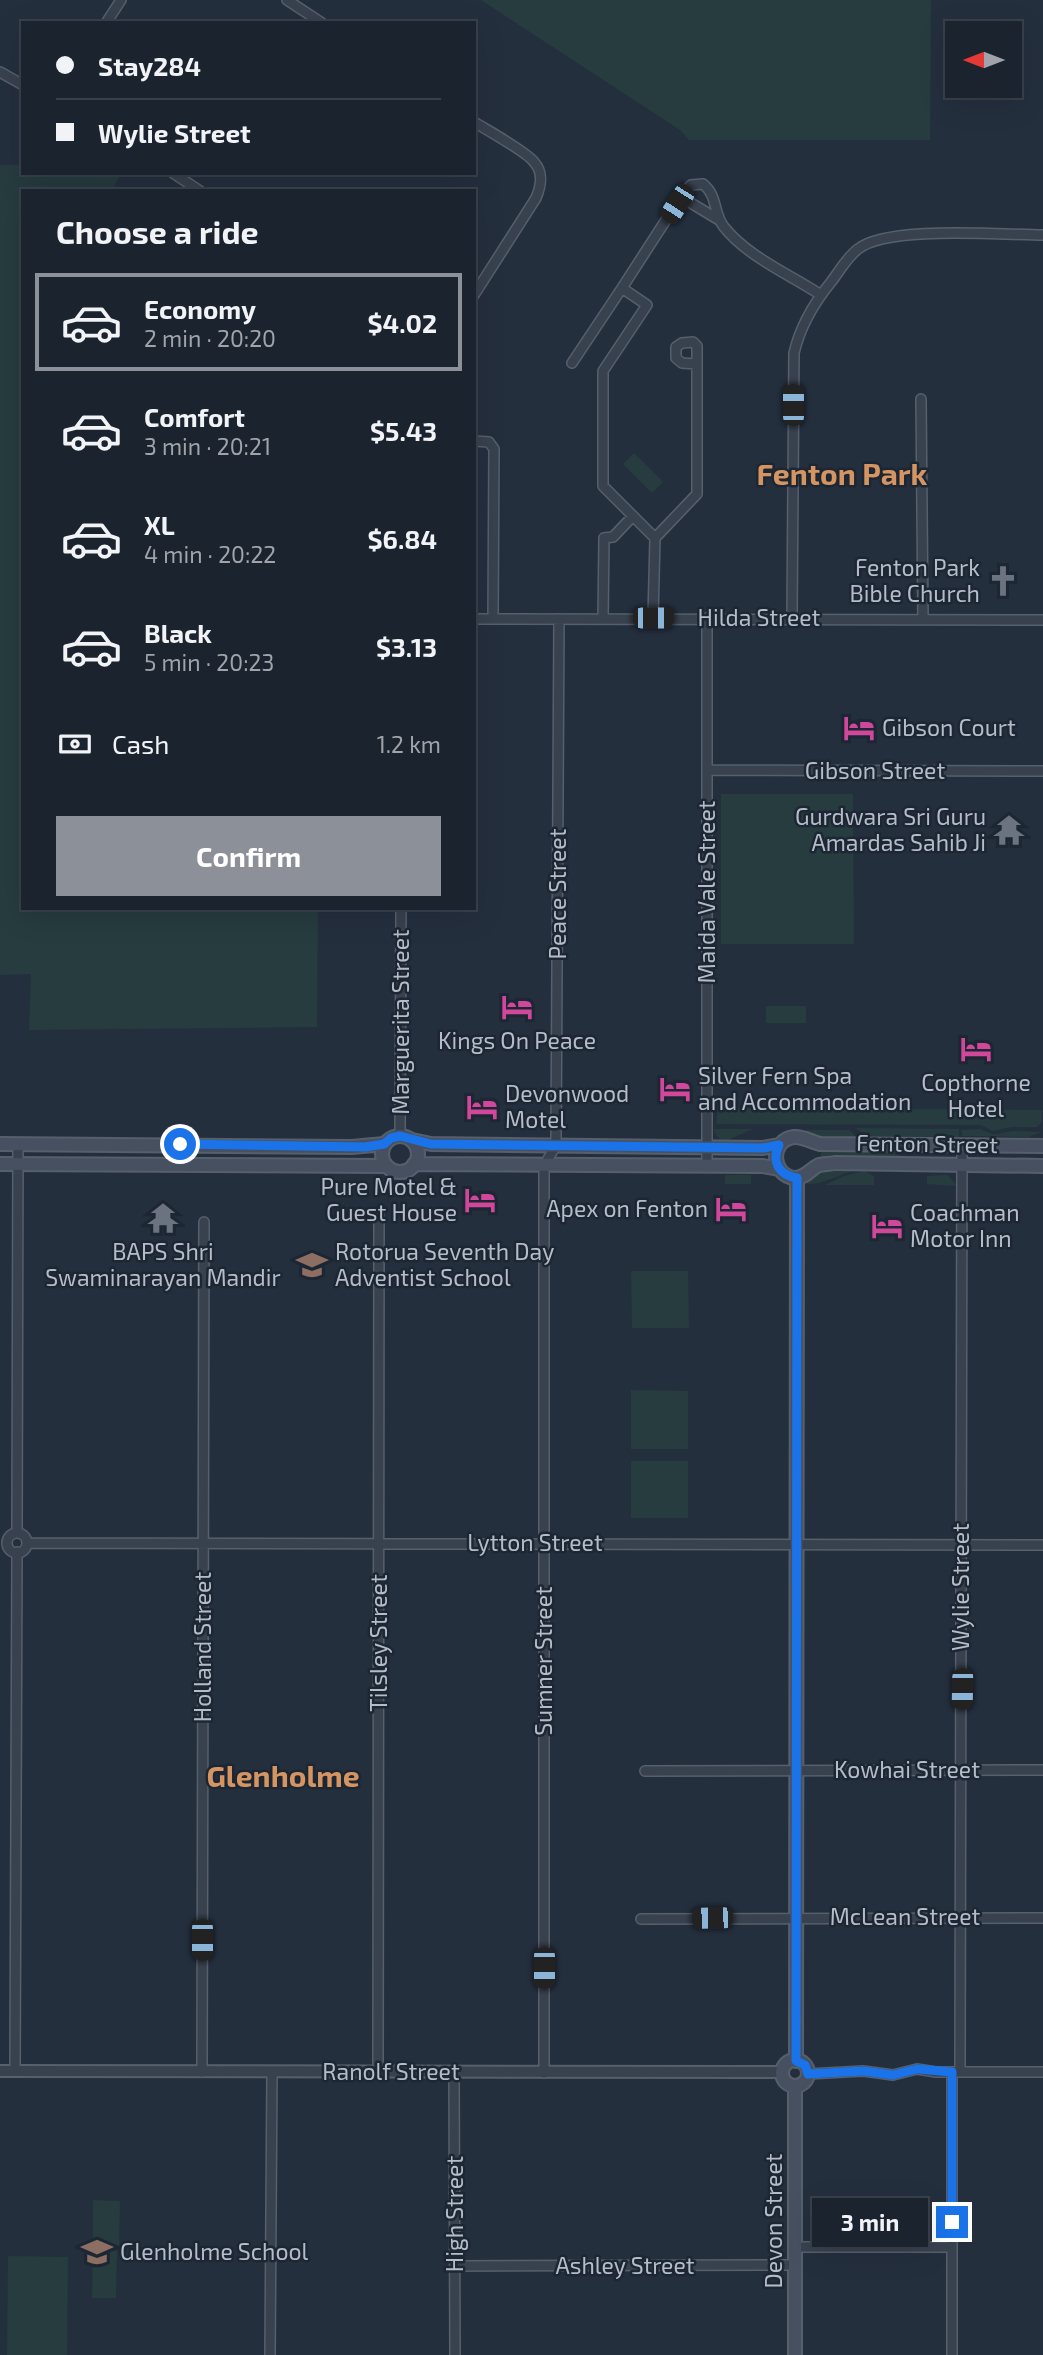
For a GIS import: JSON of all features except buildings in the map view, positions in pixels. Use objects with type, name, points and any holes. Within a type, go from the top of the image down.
[{"type":"main road","points":[[0,1144],[352,1147],[384,1144],[391,1138],[406,1138],[431,1144],[763,1148],[779,1145],[792,1137],[807,1141],[813,1147],[816,1157],[811,1171],[797,1178],[787,1176],[779,1169],[763,1166],[414,1164],[404,1171],[397,1171],[386,1166],[0,1164]]},
{"type":"main road","points":[[406,1138],[418,1152],[414,1164]]},
{"type":"main road","name":"Fenton Street","points":[[807,1141],[820,1144],[1043,1146]]},
{"type":"main road","points":[[205,1144],[205,1164]]},
{"type":"main road","points":[[384,1144],[382,1153],[386,1166]]},
{"type":"main road","points":[[779,1145],[776,1155],[779,1169]]},
{"type":"main road","name":"Fenton Street","points":[[811,1171],[820,1165],[835,1163],[1043,1166]]},
{"type":"main road","points":[[796,2061],[797,1178]]},
{"type":"main road","points":[[796,2061],[805,2065],[808,2074],[806,2081],[795,2086],[785,2080],[782,2072],[787,2064],[796,2061]]},
{"type":"main road","name":"Devon Street","points":[[795,2086],[795,2355]]},
{"type":"street","points":[[107,21],[121,0]]},
{"type":"street","points":[[287,0],[319,21]]},
{"type":"street","points":[[0,72],[21,84]]},
{"type":"street","points":[[476,123],[534,161],[540,172],[541,185],[536,198],[476,292]]},
{"type":"street","points":[[176,175],[197,189]]},
{"type":"street","points":[[572,363],[691,185],[704,184],[713,194],[719,220]]},
{"type":"street","points":[[681,197],[719,220],[741,245],[821,295]]},
{"type":"street","points":[[792,618],[794,353],[798,335],[821,295],[857,249],[888,236],[1043,235]]},
{"type":"street","points":[[622,288],[647,305],[603,372],[603,486],[655,538]]},
{"type":"street","points":[[653,618],[655,538],[697,494],[697,363]]},
{"type":"street","points":[[922,399],[923,619]]},
{"type":"street","points":[[476,441],[489,442],[495,449],[493,619]]},
{"type":"street","points":[[603,619],[604,538],[612,537],[634,516]]},
{"type":"street","name":"Maida Vale Street","points":[[707,618],[707,1166]]},
{"type":"street","name":"Hilda Street","points":[[476,619],[1043,620]]},
{"type":"street","name":"Peace Street","points":[[544,1166],[556,1145],[559,620]]},
{"type":"street","name":"Gibson Street","points":[[707,769],[857,772],[1043,771]]},
{"type":"street","name":"Marguerita Street","points":[[401,910],[406,1138]]},
{"type":"street","points":[[18,1144],[18,1533]]},
{"type":"street","name":"Wylie Street","points":[[951,2355],[960,1917],[962,1146]]},
{"type":"street","name":"Sumner Street","points":[[544,1166],[544,2073]]},
{"type":"street","name":"Tilsley Street","points":[[378,2072],[379,1213]]},
{"type":"street","name":"Holland Street","points":[[202,2071],[204,1222]]},
{"type":"street","points":[[18,1533],[25,1537],[27,1543],[25,1549],[18,1552],[4,1543],[18,1533]]},
{"type":"street","name":"Lytton Street","points":[[27,1543],[1043,1545]]},
{"type":"street","points":[[15,2071],[18,1552]]},
{"type":"street","name":"Kowhai Street","points":[[645,1771],[1043,1770]]},
{"type":"street","name":"McLean Street","points":[[641,1919],[1043,1917]]},
{"type":"street","points":[[808,2074],[863,2071],[893,2075],[917,2069],[1043,2072]]},
{"type":"street","name":"Ranolf Street","points":[[0,2071],[782,2072]]},
{"type":"street","points":[[270,2355],[272,2071]]},
{"type":"street","name":"High Street","points":[[454,2072],[455,2355]]},
{"type":"street","points":[[795,2247],[952,2247]]},
{"type":"street","name":"Ashley Street","points":[[455,2266],[795,2265]]},
{"type":"green space","points":[[481,0],[931,0],[930,140],[689,140],[680,130]]},
{"type":"green space","points":[[0,165],[21,165],[21,175],[121,175],[112,189],[21,189],[21,910],[318,910],[317,1027],[29,1030],[31,974],[0,975]]},
{"type":"green space","points":[[634,453],[663,482],[652,493],[623,464]]},
{"type":"green space","points":[[721,794],[853,794],[854,944],[721,944]]},
{"type":"green space","points":[[766,1006],[806,1006],[806,1023],[766,1023]]},
{"type":"green space","points":[[718,1108],[1042,1110],[1042,1122],[1037,1127],[1012,1127],[992,1131],[981,1125],[716,1124]]},
{"type":"green space","points":[[855,1128],[959,1129],[959,1137],[867,1136]]},
{"type":"green space","points":[[714,1129],[753,1129],[723,1142]]},
{"type":"green space","points":[[980,1129],[994,1134],[1042,1132],[1028,1137],[962,1136],[961,1130]]},
{"type":"green space","points":[[804,1130],[849,1130],[855,1136],[826,1141]]},
{"type":"green space","points":[[821,1150],[884,1151],[906,1157],[946,1160],[821,1159]]},
{"type":"green space","points":[[826,1168],[859,1169],[820,1183],[807,1184],[818,1171]]},
{"type":"green space","points":[[864,1171],[874,1176],[874,1185],[825,1185],[844,1176]]},
{"type":"green space","points":[[725,1175],[751,1175],[751,1184],[725,1184]]},
{"type":"green space","points":[[948,1175],[957,1186],[927,1184],[927,1176]]},
{"type":"green space","points":[[631,1271],[688,1271],[689,1328],[632,1328]]},
{"type":"green space","points":[[631,1390],[688,1391],[688,1449],[631,1449]]},
{"type":"green space","points":[[631,1461],[688,1461],[688,1518],[631,1518]]},
{"type":"green space","points":[[93,2200],[120,2201],[119,2248],[93,2248]]},
{"type":"green space","points":[[93,2251],[117,2251],[116,2298],[92,2298]]},
{"type":"green space","points":[[8,2256],[68,2257],[67,2355],[7,2355]]},
{"type":"place","name":"Fenton Park Bible Church","points":[[1003,581]]},
{"type":"place","name":"Gibson Court","points":[[859,728]]},
{"type":"place","name":"Gurdwara Sri Guru Amardas Sahib Ji","points":[[1009,830]]},
{"type":"place","name":"Kings On Peace","points":[[517,1007]]},
{"type":"place","name":"Copthorne Hotel","points":[[976,1049]]},
{"type":"place","name":"Silver Fern Spa and Accommodation","points":[[675,1089]]},
{"type":"place","name":"Devonwood Motel","points":[[482,1107]]},
{"type":"place","name":"Pure Motel & Guest House","points":[[480,1200]]},
{"type":"place","name":"Apex on Fenton","points":[[731,1209]]},
{"type":"place","name":"BAPS Shri Swaminarayan Mandir","points":[[163,1218]]},
{"type":"place","name":"Coachman Motor Inn","points":[[887,1226]]},
{"type":"place","name":"Rotorua Seventh Day Adventist School","points":[[312,1265]]},
{"type":"place","name":"Glenholme School","points":[[97,2252]]},
{"type":"district","name":"Fenton Park","points":[[842,475]]},
{"type":"district","name":"Glenholme","points":[[283,1777]]},
{"type":"route","points":[[180,1144],[365,1147],[384,1144],[394,1136],[400,1136],[431,1144],[763,1148],[779,1145],[776,1155],[779,1169],[787,1176],[797,1178],[796,2061],[805,2065],[808,2074],[863,2071],[899,2075],[917,2069],[952,2072],[952,2222]]}]
